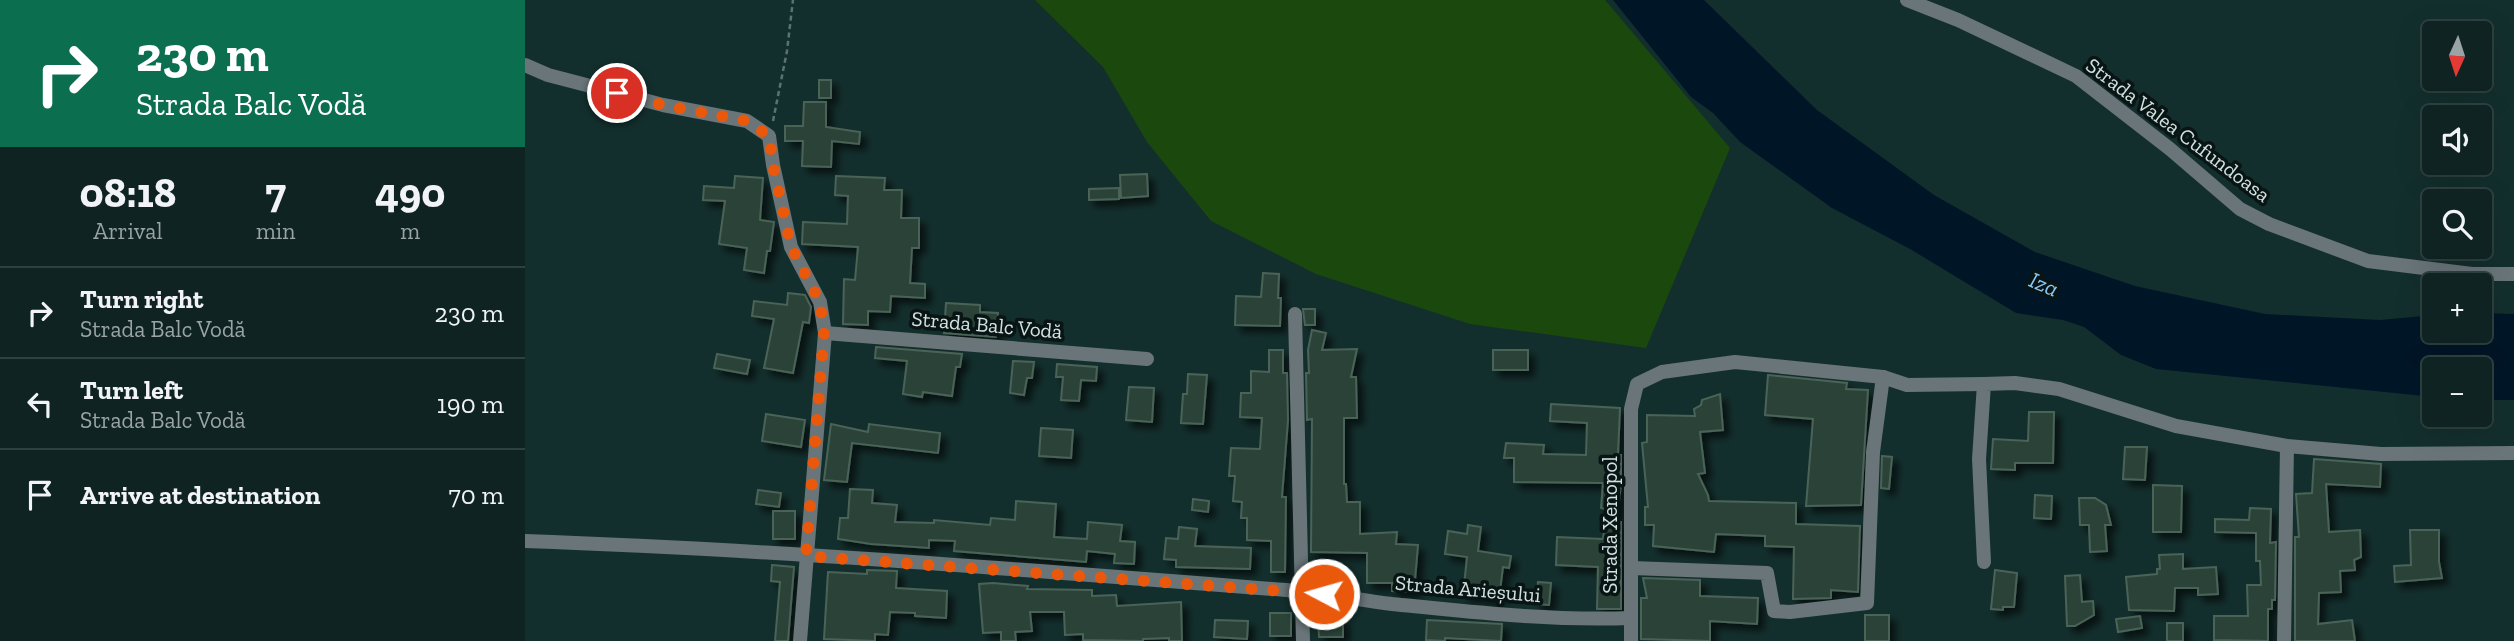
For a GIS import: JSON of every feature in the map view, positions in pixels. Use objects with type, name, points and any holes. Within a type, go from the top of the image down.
[{"type":"street","name":"Strada Valea Cufundoasa","points":[[1907,0],[1958,20],[2076,76],[2170,149],[2239,209],[2269,224],[2368,261],[2472,274],[2514,274]]},
{"type":"street","points":[[525,65],[548,75],[663,105],[747,121],[769,136],[791,247],[820,302],[824,333],[800,641]]},
{"type":"street","points":[[1295,314],[1303,641]]},
{"type":"street","name":"Strada Balc Vodă","points":[[824,333],[1146,359]]},
{"type":"street","name":"Strada Xenopol","points":[[1631,641],[1631,410],[1636,384],[1662,372],[1735,362],[1883,377]]},
{"type":"street","points":[[1632,568],[1767,573],[1775,611],[1790,612],[1867,603],[1873,452],[1883,377],[1907,385],[2015,383],[2059,389],[2176,426],[2287,446],[2381,454],[2514,453]]},
{"type":"street","points":[[1984,384],[1979,459],[1984,562]]},
{"type":"street","points":[[2284,641],[2287,446]]},
{"type":"street","points":[[525,541],[806,556]]},
{"type":"street","name":"Strada Arieșului","points":[[806,556],[1302,592],[1390,603],[1586,620],[1630,618]]},
{"type":"path","points":[[769,136],[787,51],[793,0]]},
{"type":"green space","points":[[1035,0],[1605,0],[1730,148],[1646,348],[1470,324],[1316,274],[1211,221],[1147,142],[1103,67]]},
{"type":"water","name":"Iza","points":[[1613,0],[1704,0],[1817,110],[1934,195],[2035,252],[2135,286],[2265,314],[2380,320],[2422,316],[2422,343],[2492,343],[2492,313],[2514,314],[2514,400],[2492,400],[2492,357],[2422,357],[2422,396],[2156,369],[2121,355],[2084,327],[2063,320],[2016,313],[1910,249],[1832,208],[1740,142],[1713,113],[1691,97]]},
{"type":"building","points":[[819,80],[831,80],[831,98],[819,98]]},
{"type":"building","points":[[804,102],[826,102],[826,127],[860,132],[859,144],[832,141],[831,167],[802,166],[803,141],[785,141],[785,126],[803,126]]},
{"type":"building","points":[[1147,174],[1148,196],[1121,198],[1120,175]]},
{"type":"building","points":[[735,176],[763,178],[760,220],[774,222],[764,273],[744,270],[747,248],[719,244],[725,201],[703,200],[704,186],[734,188]]},
{"type":"building","points":[[836,176],[885,178],[884,190],[902,190],[901,218],[919,218],[919,248],[912,248],[910,283],[925,284],[925,298],[891,296],[890,312],[868,311],[868,325],[843,324],[844,279],[855,280],[858,247],[802,244],[803,222],[847,224],[848,196],[835,195]]},
{"type":"building","points":[[1119,188],[1119,199],[1089,200],[1089,189]]},
{"type":"building","points":[[1263,273],[1279,274],[1280,326],[1235,325],[1236,296],[1261,297]]},
{"type":"building","points":[[788,293],[805,295],[811,307],[809,323],[803,322],[793,373],[764,368],[774,319],[752,316],[754,301],[787,305]]},
{"type":"building","points":[[946,303],[980,305],[980,312],[998,313],[996,337],[944,333]]},
{"type":"building","points":[[1303,309],[1315,309],[1315,325],[1305,325]]},
{"type":"building","points":[[1312,330],[1326,333],[1322,350],[1357,349],[1351,377],[1356,377],[1357,418],[1344,418],[1344,484],[1347,502],[1360,502],[1360,534],[1397,532],[1396,544],[1418,545],[1414,592],[1392,591],[1392,583],[1367,583],[1367,553],[1311,552],[1312,419],[1307,420],[1306,373],[1309,373],[1308,350]]},
{"type":"building","points":[[876,347],[962,354],[960,367],[956,367],[952,396],[923,392],[922,397],[903,394],[907,361],[875,358]]},
{"type":"building","points":[[1269,350],[1283,350],[1283,373],[1287,373],[1288,420],[1282,497],[1286,497],[1285,572],[1271,572],[1271,541],[1247,540],[1247,518],[1241,518],[1242,502],[1233,501],[1235,476],[1229,476],[1231,448],[1260,449],[1262,418],[1240,417],[1241,393],[1251,393],[1251,371],[1269,372]]},
{"type":"building","points":[[1493,350],[1528,350],[1528,370],[1493,370]]},
{"type":"building","points":[[717,354],[750,360],[747,374],[714,368]]},
{"type":"building","points":[[1013,361],[1034,362],[1032,378],[1027,378],[1024,395],[1010,393]]},
{"type":"building","points":[[1057,364],[1097,367],[1096,381],[1081,380],[1079,401],[1061,400],[1063,377],[1056,377]]},
{"type":"building","points":[[1188,374],[1207,375],[1203,424],[1181,423],[1183,394],[1187,394]]},
{"type":"building","points":[[1768,375],[1847,383],[1846,389],[1868,390],[1861,505],[1806,506],[1813,419],[1765,415]]},
{"type":"building","points":[[1129,387],[1154,388],[1152,422],[1126,420]]},
{"type":"building","points":[[1720,394],[1723,430],[1700,432],[1705,473],[1698,474],[1709,501],[1796,503],[1796,524],[1860,526],[1858,592],[1831,590],[1831,598],[1793,599],[1794,547],[1765,546],[1765,536],[1716,534],[1714,552],[1653,546],[1654,525],[1645,525],[1645,507],[1648,507],[1642,443],[1647,442],[1647,415],[1695,416],[1694,409],[1701,405],[1702,400]]},
{"type":"building","points":[[1551,404],[1620,408],[1618,455],[1621,455],[1621,483],[1617,521],[1621,522],[1621,609],[1597,609],[1598,567],[1556,565],[1557,537],[1603,539],[1606,509],[1601,508],[1603,483],[1514,482],[1514,458],[1504,458],[1506,443],[1544,445],[1543,454],[1586,455],[1587,423],[1550,421]]},
{"type":"building","points":[[2029,412],[2054,412],[2053,463],[2015,463],[2015,470],[1991,469],[1993,439],[2028,441]]},
{"type":"building","points":[[766,414],[805,420],[801,447],[762,441]]},
{"type":"building","points":[[831,424],[868,432],[869,424],[940,433],[938,453],[852,443],[847,482],[824,480]]},
{"type":"building","points":[[1041,428],[1073,430],[1071,458],[1039,456]]},
{"type":"building","points":[[2125,447],[2147,447],[2145,480],[2123,479]]},
{"type":"building","points":[[1882,456],[1892,457],[1889,489],[1881,488]]},
{"type":"building","points":[[2314,459],[2381,464],[2380,487],[2326,484],[2329,532],[2360,530],[2361,557],[2354,560],[2355,570],[2340,571],[2341,592],[2319,593],[2318,624],[2352,620],[2355,641],[2295,641],[2295,537],[2299,537],[2296,494],[2312,493]]},
{"type":"building","points":[[2153,485],[2182,486],[2181,532],[2153,532]]},
{"type":"building","points":[[850,489],[873,490],[872,503],[897,505],[895,522],[934,523],[934,520],[990,525],[991,518],[1015,520],[1016,501],[1056,504],[1054,537],[1087,539],[1088,522],[1122,525],[1120,541],[1135,542],[1134,564],[1114,563],[1115,554],[1087,551],[1086,562],[954,551],[955,541],[929,540],[929,548],[838,539],[840,518],[848,518]]},
{"type":"building","points":[[758,490],[781,493],[779,507],[756,504]]},
{"type":"building","points":[[2035,495],[2052,496],[2051,519],[2034,518]]},
{"type":"building","points":[[2079,498],[2095,498],[2106,505],[2111,525],[2105,525],[2107,551],[2090,552],[2089,525],[2080,525]]},
{"type":"building","points":[[1193,499],[1209,501],[1208,512],[1192,510]]},
{"type":"building","points":[[2250,508],[2271,509],[2270,543],[2276,542],[2275,600],[2272,600],[2272,609],[2268,609],[2268,641],[2214,640],[2214,616],[2248,616],[2247,585],[2261,585],[2260,561],[2256,561],[2256,533],[2215,532],[2215,519],[2249,520]]},
{"type":"building","points":[[773,511],[795,511],[795,539],[773,539]]},
{"type":"building","points":[[1468,525],[1481,527],[1478,551],[1511,556],[1509,568],[1503,567],[1499,599],[1463,595],[1467,557],[1445,554],[1448,531],[1467,534]]},
{"type":"building","points":[[1179,527],[1197,529],[1195,546],[1251,548],[1250,569],[1176,567],[1176,560],[1164,559],[1166,538],[1178,539]]},
{"type":"building","points":[[2410,530],[2439,530],[2442,578],[2395,582],[2394,566],[2411,565]]},
{"type":"building","points":[[2183,554],[2183,569],[2216,567],[2218,594],[2198,595],[2198,588],[2175,588],[2174,611],[2129,610],[2126,577],[2157,574],[2157,569],[2160,569],[2159,555]]},
{"type":"building","points":[[772,565],[794,567],[788,641],[775,641],[780,582],[771,581]]},
{"type":"building","points":[[867,570],[897,571],[896,588],[947,591],[946,618],[890,612],[888,635],[875,634],[875,641],[824,639],[828,572],[867,574]]},
{"type":"building","points":[[1995,570],[2017,573],[2014,607],[1991,609]]},
{"type":"building","points":[[2080,575],[2082,602],[2093,601],[2094,615],[2075,626],[2067,626],[2065,576]]},
{"type":"building","points":[[1643,578],[1700,580],[1700,596],[1758,598],[1757,624],[1710,621],[1710,641],[1641,639],[1641,598],[1647,598]]},
{"type":"building","points":[[1538,582],[1551,583],[1549,605],[1536,604]]},
{"type":"building","points":[[979,584],[1028,586],[1027,589],[1092,590],[1092,596],[1116,595],[1117,606],[1181,602],[1182,641],[1169,641],[1169,638],[1143,641],[1083,640],[1083,634],[1065,635],[1064,612],[1030,612],[1032,631],[1015,632],[1016,641],[1001,641],[1001,632],[983,633]]},
{"type":"building","points":[[1270,613],[1291,613],[1291,636],[1270,636]]},
{"type":"building","points":[[1865,615],[1889,615],[1889,641],[1865,641]]},
{"type":"building","points":[[2140,616],[2142,628],[2118,632],[2116,619]]},
{"type":"building","points":[[1318,619],[1343,619],[1343,637],[1319,637]]},
{"type":"building","points":[[1215,620],[1248,621],[1247,639],[1214,637]]},
{"type":"building","points":[[1427,620],[1502,624],[1501,641],[1445,638],[1445,641],[1426,640]]},
{"type":"building","points":[[2167,623],[2183,623],[2183,641],[2167,641]]},
{"type":"route","points":[[617,93],[747,121],[769,136],[791,247],[820,302],[824,333],[806,556],[1324,594]]}]
